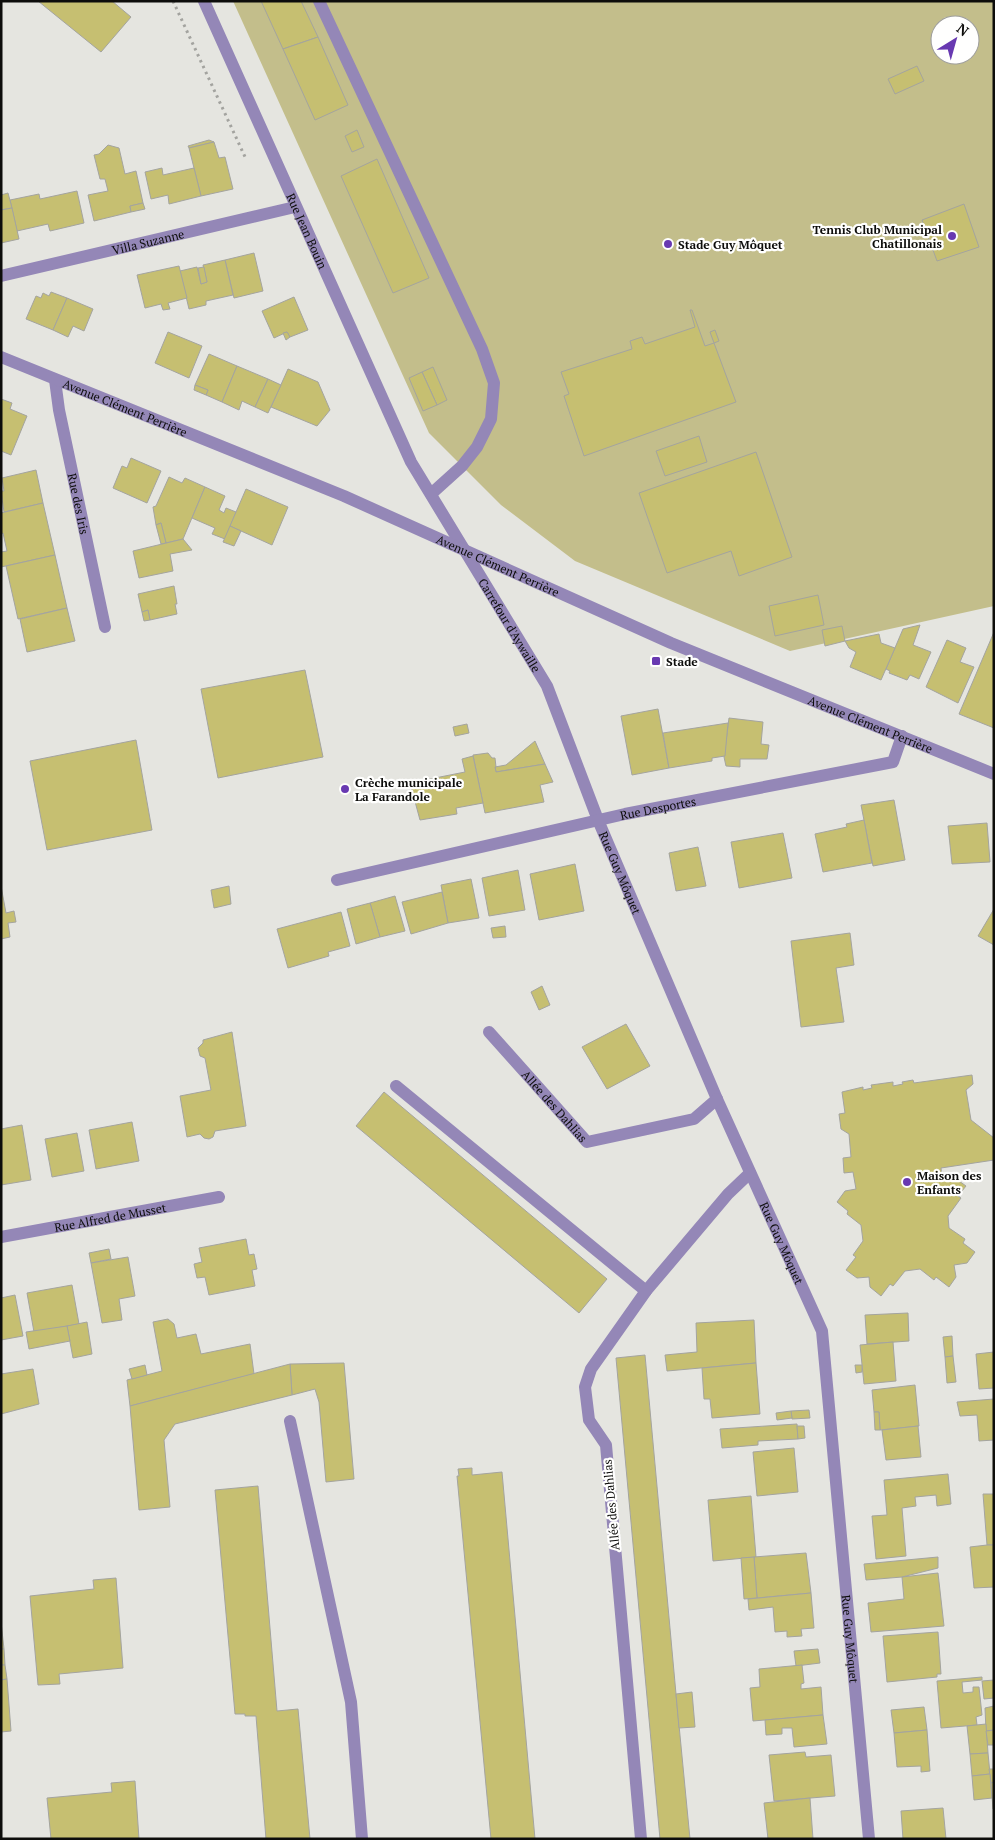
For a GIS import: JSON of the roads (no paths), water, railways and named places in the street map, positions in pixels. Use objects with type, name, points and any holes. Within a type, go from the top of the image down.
[{"type":"street","name":"Rue Jean Bouin","points":[[204,1],[411,462]]},
{"type":"street","points":[[319,1],[482,349],[494,383],[491,419],[477,447],[462,466],[431,494]]},
{"type":"street","name":"Villa Suzanne","points":[[1,276],[295,207]]},
{"type":"street","name":"Avenue Clément Perrière","points":[[1,357],[344,496],[671,643],[994,774]]},
{"type":"street","name":"Rue des Iris","points":[[55,380],[59,410],[105,627]]},
{"type":"street","name":"Carrefour d'Aywaille","points":[[411,462],[547,686]]},
{"type":"street","name":"Rue Guy Môquet","points":[[547,686],[598,820],[717,1099],[822,1331],[869,1839]]},
{"type":"street","name":"Rue Desportes","points":[[337,880],[598,820],[893,762],[902,736]]},
{"type":"street","name":"Allée des Dahlias","points":[[489,1032],[587,1142],[694,1119],[717,1099]]},
{"type":"street","points":[[396,1086],[646,1291]]},
{"type":"street","name":"Allée des Dahlias","points":[[641,1839],[606,1445],[589,1420],[585,1387],[590,1370],[646,1291],[728,1194],[750,1173]]},
{"type":"street","name":"Rue Alfred de Musset","points":[[1,1237],[219,1197]]},
{"type":"street","points":[[290,1421],[351,1702],[362,1839]]},
{"type":"place","name":"Tennis Club Municipal Chatillonais","points":[[952,236]]},
{"type":"place","name":"Stade Guy Môquet","points":[[668,244]]},
{"type":"place","name":"Stade","points":[[656,661]]},
{"type":"place","name":"Crèche municipale La Farandole","points":[[345,789]]},
{"type":"place","name":"Maison des Enfants","points":[[907,1182]]}]
